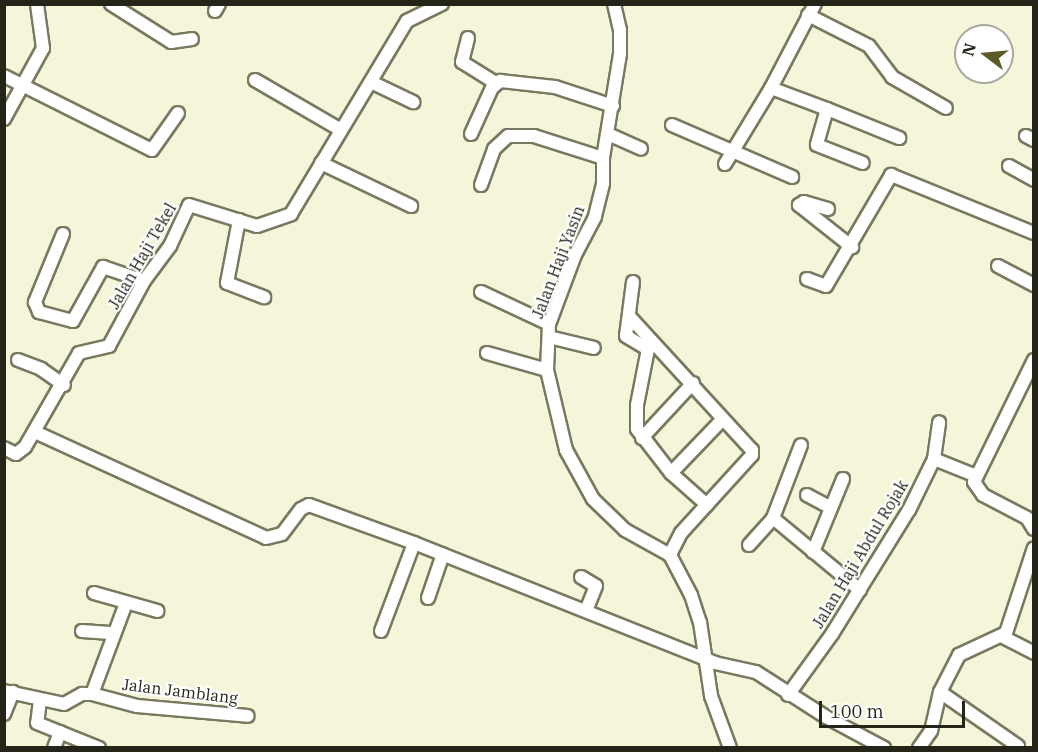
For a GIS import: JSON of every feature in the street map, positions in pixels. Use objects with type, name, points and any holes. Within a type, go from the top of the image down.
[{"type":"street","points":[[4,119],[42,48],[37,4]]},
{"type":"street","points":[[111,4],[171,42],[192,39]]},
{"type":"street","name":"Jalan Haji Tekel","points":[[4,448],[20,453],[64,385],[79,353],[109,346],[144,281],[170,246],[189,206],[267,225],[291,214],[407,21],[442,4]]},
{"type":"street","name":"Jalan Haji Yasin","points":[[614,4],[620,42],[603,158],[603,184],[595,217],[575,255],[549,331],[547,370],[566,450],[593,499],[625,530],[670,555]]},
{"type":"street","points":[[725,164],[771,88],[812,10],[869,46],[892,76],[946,108]]},
{"type":"street","points":[[468,38],[462,63],[495,82],[555,87],[612,106]]},
{"type":"street","points":[[4,76],[152,150],[178,113]]},
{"type":"street","points":[[255,80],[341,130]]},
{"type":"street","points":[[371,82],[413,102]]},
{"type":"street","points":[[471,134],[495,82]]},
{"type":"street","points":[[771,88],[899,138]]},
{"type":"street","points":[[827,109],[817,145],[863,163]]},
{"type":"street","points":[[672,125],[733,149],[792,177]]},
{"type":"street","points":[[608,135],[641,149]]},
{"type":"street","points":[[481,185],[494,149],[508,136],[534,136],[603,158]]},
{"type":"street","points":[[321,163],[411,206]]},
{"type":"street","points":[[1009,166],[1034,180]]},
{"type":"street","points":[[807,279],[826,286],[852,247],[891,175],[1034,233]]},
{"type":"street","points":[[828,209],[804,202],[799,205],[852,247]]},
{"type":"street","points":[[239,220],[227,283],[264,297]]},
{"type":"street","points":[[63,234],[35,302],[39,312],[72,321],[103,267],[144,281]]},
{"type":"street","points":[[998,266],[1034,285]]},
{"type":"street","points":[[633,282],[629,316],[650,344],[693,383],[722,420],[751,447],[752,455],[681,533],[670,555],[694,604],[706,657],[711,696],[730,747]]},
{"type":"street","points":[[481,292],[549,331],[594,348]]},
{"type":"street","points":[[650,344],[635,421],[642,438],[670,473],[707,505]]},
{"type":"street","points":[[487,353],[547,370]]},
{"type":"street","points":[[18,360],[41,369],[64,385]]},
{"type":"street","points":[[1033,528],[1027,518],[983,495],[975,487],[974,475],[1011,412],[1034,360]]},
{"type":"street","points":[[642,438],[693,383]]},
{"type":"street","points":[[670,473],[722,420]]},
{"type":"street","name":"Jalan Haji Abdul Rojak","points":[[789,695],[860,591],[909,510],[934,459],[939,422]]},
{"type":"street","points":[[35,432],[266,538],[282,534],[301,509],[309,506],[414,543],[706,657],[721,665],[756,672],[789,695],[885,747]]},
{"type":"street","points":[[749,545],[773,518],[801,445]]},
{"type":"street","points":[[934,459],[974,475]]},
{"type":"street","points":[[813,552],[843,479]]},
{"type":"street","points":[[807,495],[831,508]]},
{"type":"street","points":[[773,518],[860,591]]},
{"type":"street","points":[[381,631],[414,543]]},
{"type":"street","points":[[919,747],[933,725],[940,692],[958,655],[1002,637],[1030,574],[1034,548]]},
{"type":"street","points":[[428,598],[442,554]]},
{"type":"street","points":[[581,577],[596,586],[586,611]]},
{"type":"street","points":[[94,593],[157,611]]},
{"type":"street","points":[[4,714],[9,692],[64,704],[82,694],[92,694],[126,603]]},
{"type":"street","points":[[82,631],[114,633]]},
{"type":"street","points":[[1002,637],[1034,653]]},
{"type":"street","points":[[940,692],[1018,746]]},
{"type":"street","name":"Jalan Jamblang","points":[[92,694],[137,706],[249,716]]},
{"type":"street","points":[[40,700],[37,722],[99,747]]},
{"type":"street","points":[[54,747],[60,732]]}]
